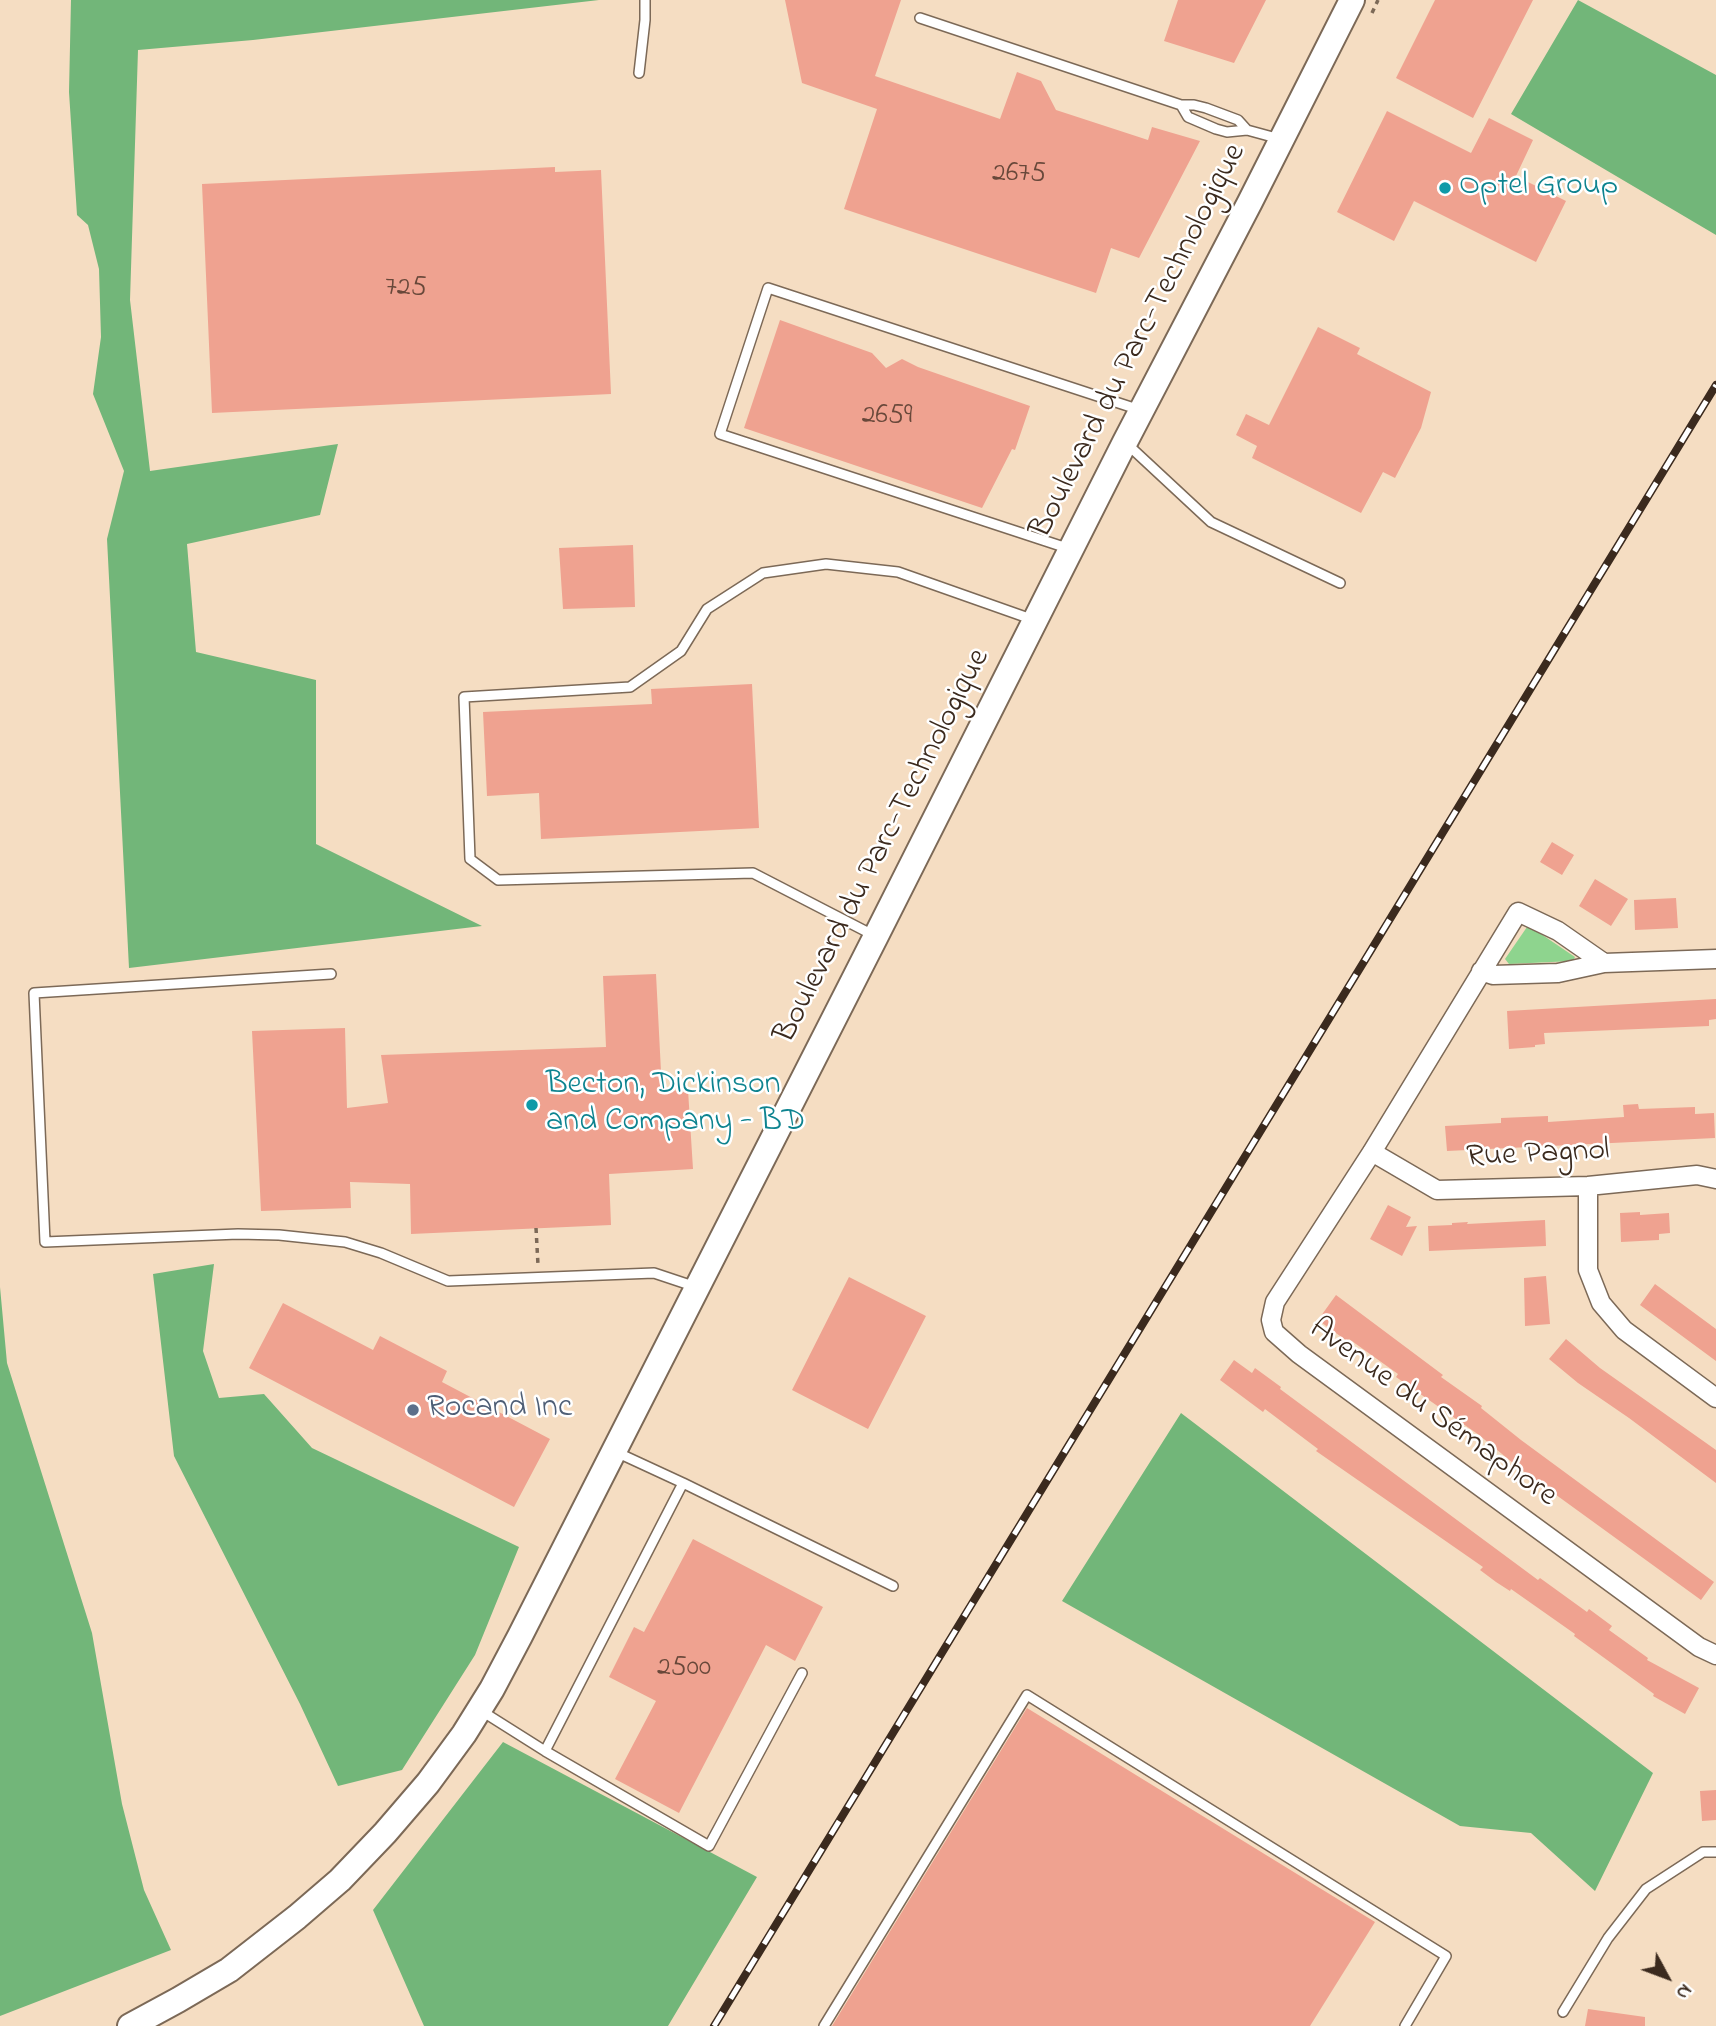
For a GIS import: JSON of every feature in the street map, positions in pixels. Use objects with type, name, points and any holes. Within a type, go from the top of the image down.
[{"type":"street","name":"Boulevard du Parc-Technologique","points":[[130,2026],[229,1970],[298,1917],[340,1880],[385,1833],[428,1783],[464,1734],[520,1636],[1352,0]]},
{"type":"street","name":"Avenue du Sémaphore","points":[[1604,963],[1558,930],[1518,912],[1372,1152],[1275,1302],[1271,1320],[1274,1332],[1299,1354],[1699,1647],[1716,1655]]},
{"type":"street","points":[[1481,971],[1493,975],[1558,973],[1604,963],[1716,959]]},
{"type":"street","name":"Rue Pagnol","points":[[1372,1152],[1437,1190],[1588,1186],[1697,1175],[1716,1179]]},
{"type":"street","points":[[1588,1186],[1588,1270],[1601,1303],[1624,1330],[1716,1398]]},
{"type":"lane","points":[[639,73],[645,0]]},
{"type":"lane","points":[[920,18],[1181,105],[1194,105],[1238,120],[1247,130]]},
{"type":"lane","points":[[1181,105],[1188,117],[1196,122],[1227,132],[1247,130],[1281,139]]},
{"type":"lane","points":[[1071,550],[720,433],[768,288],[1142,411]]},
{"type":"lane","points":[[1125,442],[1211,522],[1340,583]]},
{"type":"lane","points":[[876,936],[753,873],[498,880],[470,859],[464,697],[630,687],[681,651],[707,609],[763,573],[826,564],[898,572],[1035,621]]},
{"type":"lane","points":[[331,974],[34,993],[45,1242],[239,1234],[291,1235],[335,1240],[364,1247],[447,1281],[654,1273],[698,1287]]},
{"type":"lane","points":[[614,1452],[894,1586]]},
{"type":"lane","points":[[545,1751],[683,1483]]},
{"type":"lane","points":[[479,1709],[545,1751],[709,1846],[802,1673]]},
{"type":"lane","points":[[824,2026],[1027,1695],[1446,1956],[1405,2026]]},
{"type":"lane","points":[[1563,2012],[1608,1938],[1647,1889],[1703,1852],[1716,1852]]},
{"type":"path","points":[[536,1228],[538,1260]]},
{"type":"green space","points":[[71,0],[599,0],[253,40],[138,50],[130,300],[150,471],[338,444],[320,515],[187,544],[196,652],[316,680],[316,844],[482,926],[129,968],[107,539],[124,471],[93,394],[101,337],[99,269],[88,225],[77,215],[69,92]]},
{"type":"green space","points":[[1578,0],[1716,75],[1716,235],[1511,114]]},
{"type":"green space","points":[[1527,927],[1575,957],[1573,961],[1509,964],[1505,959]]},
{"type":"green space","points":[[214,1264],[203,1351],[219,1398],[264,1394],[312,1448],[519,1547],[475,1655],[402,1770],[338,1786],[300,1704],[174,1456],[153,1274]]},
{"type":"green space","points":[[0,1287],[7,1363],[92,1633],[122,1804],[144,1890],[171,1950],[0,2016]]},
{"type":"green space","points":[[1181,1413],[1653,1773],[1595,1891],[1531,1833],[1460,1826],[1062,1601]]},
{"type":"green space","points":[[503,1742],[757,1877],[668,2026],[424,2026],[373,1910]]},
{"type":"building","points":[[785,0],[901,0],[875,76],[1000,119],[1017,72],[1041,81],[1056,110],[1148,140],[1152,127],[1200,141],[1139,258],[1111,248],[1096,293],[844,209],[877,109],[802,83]]},
{"type":"building","points":[[1178,0],[1266,0],[1234,63],[1164,41]]},
{"type":"building","name":"Optel Group","points":[[1435,0],[1533,0],[1473,118],[1396,78]]},
{"type":"building","name":"Optel Group","points":[[1387,111],[1471,153],[1489,118],[1533,140],[1516,176],[1566,201],[1536,262],[1414,201],[1394,241],[1337,212]]},
{"type":"building","points":[[555,167],[555,172],[601,170],[611,394],[212,413],[202,184]]},
{"type":"building","points":[[780,320],[872,353],[886,368],[902,359],[1030,406],[1015,450],[1012,449],[982,508],[744,428]]},
{"type":"building","points":[[1318,327],[1360,348],[1357,354],[1431,392],[1421,428],[1395,478],[1383,472],[1361,513],[1252,458],[1257,446],[1236,435],[1246,414],[1269,425]]},
{"type":"building","points":[[633,545],[635,607],[563,609],[559,548]]},
{"type":"building","points":[[752,684],[759,828],[541,839],[539,793],[487,796],[483,712],[652,704],[651,689]]},
{"type":"building","points":[[1552,842],[1574,855],[1562,875],[1540,862]]},
{"type":"building","points":[[1595,879],[1628,899],[1611,926],[1579,906]]},
{"type":"building","points":[[1676,898],[1678,928],[1635,930],[1634,900]]},
{"type":"building","name":"Becton, Dickinson and Company - BD","points":[[656,974],[662,1091],[688,1090],[693,1169],[609,1174],[611,1225],[411,1234],[410,1184],[350,1182],[351,1208],[261,1211],[252,1031],[345,1028],[347,1108],[388,1103],[381,1055],[606,1047],[603,976]]},
{"type":"building","points":[[1716,999],[1716,1019],[1709,1020],[1709,1026],[1544,1033],[1545,1044],[1509,1049],[1507,1011]]},
{"type":"building","points":[[1638,1104],[1639,1109],[1695,1107],[1695,1114],[1714,1113],[1715,1138],[1447,1151],[1445,1126],[1501,1123],[1501,1118],[1548,1116],[1548,1122],[1624,1117],[1623,1105]]},
{"type":"building","points":[[1388,1205],[1411,1217],[1406,1227],[1417,1226],[1402,1256],[1370,1239]]},
{"type":"building","points":[[1640,1212],[1640,1215],[1669,1213],[1670,1233],[1659,1234],[1659,1240],[1621,1242],[1620,1213]]},
{"type":"building","points":[[1545,1220],[1546,1246],[1429,1251],[1428,1226]]},
{"type":"building","points":[[1546,1276],[1550,1324],[1525,1326],[1524,1278]]},
{"type":"building","points":[[849,1277],[926,1316],[868,1429],[792,1390]]},
{"type":"building","points":[[1655,1284],[1716,1329],[1716,1361],[1640,1305]]},
{"type":"building","points":[[1336,1295],[1443,1375],[1441,1377],[1482,1406],[1481,1408],[1521,1440],[1714,1582],[1701,1600],[1519,1468],[1479,1435],[1396,1377],[1398,1374],[1318,1320]]},
{"type":"building","name":"Rocand Inc","points":[[283,1303],[373,1350],[380,1336],[447,1371],[442,1382],[550,1439],[514,1507],[249,1368]]},
{"type":"building","points":[[1566,1339],[1600,1368],[1716,1450],[1716,1483],[1549,1359]]},
{"type":"building","points":[[1234,1360],[1252,1373],[1255,1368],[1538,1580],[1540,1578],[1587,1612],[1589,1609],[1612,1626],[1609,1630],[1648,1658],[1647,1660],[1699,1688],[1685,1714],[1653,1696],[1654,1694],[1574,1636],[1575,1634],[1511,1589],[1510,1591],[1496,1582],[1480,1570],[1483,1567],[1316,1451],[1318,1449],[1265,1409],[1263,1412],[1220,1380]]},
{"type":"building","points":[[693,1539],[823,1607],[795,1661],[766,1645],[679,1813],[615,1779],[656,1701],[609,1677],[634,1627],[644,1632]]},
{"type":"building","points":[[1027,1708],[1375,1922],[1310,2026],[832,2026]]},
{"type":"building","points":[[1716,1790],[1716,1820],[1702,1821],[1700,1791]]},
{"type":"building","points":[[1588,2009],[1645,2017],[1645,2026],[1585,2026]]},
{"type":"railway","points":[[714,2026],[1716,385]]},
{"type":"place","name":"Optel Group","points":[[1445,188]]},
{"type":"place","name":"Becton, Dickinson and Company - BD","points":[[532,1105]]},
{"type":"place","name":"Rocand Inc","points":[[413,1410]]}]
